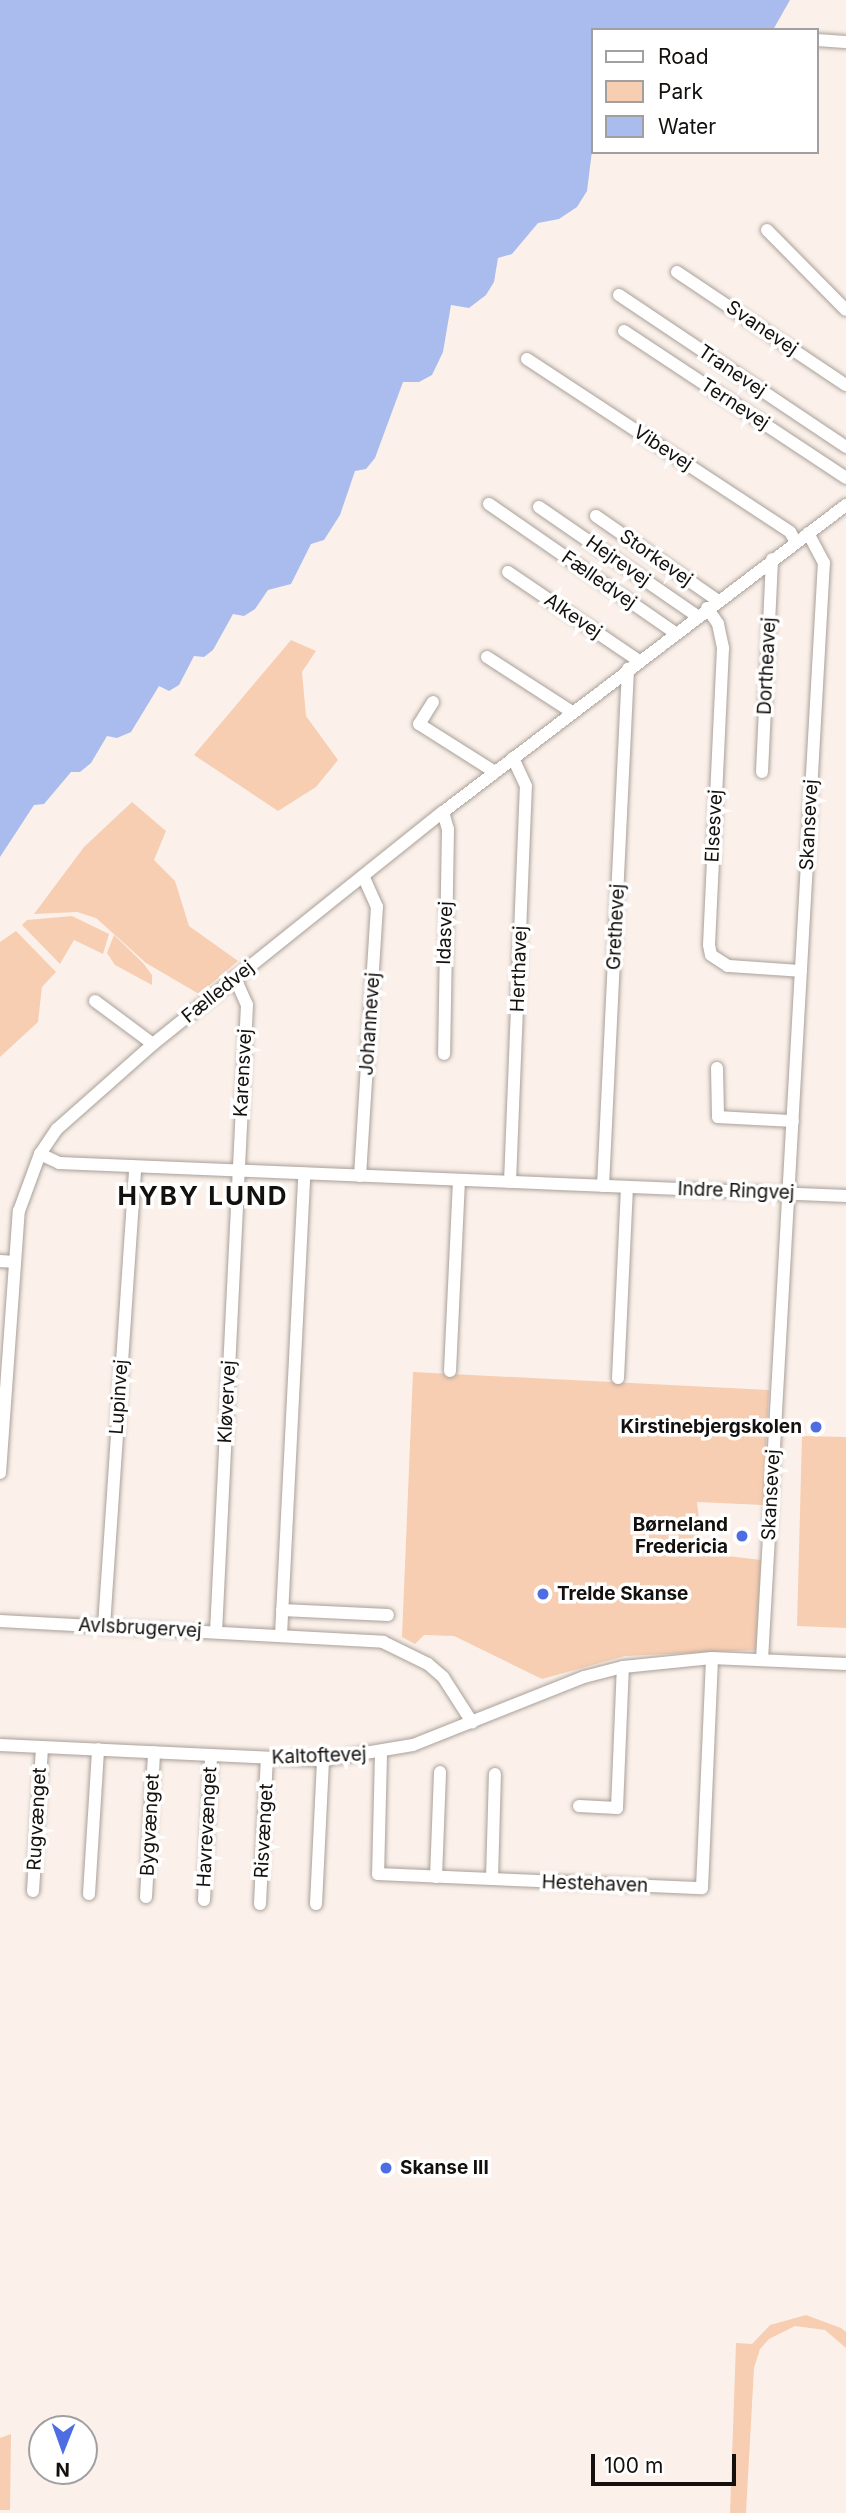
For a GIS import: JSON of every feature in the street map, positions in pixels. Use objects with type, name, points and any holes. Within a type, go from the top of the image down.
[{"type":"street","points":[[818,40],[846,42]]},
{"type":"street","points":[[767,230],[846,310]]},
{"type":"street","name":"Svanevej","points":[[677,272],[846,385]]},
{"type":"street","name":"Tranevej","points":[[619,295],[846,447]]},
{"type":"street","name":"Ternevej","points":[[624,331],[846,478]]},
{"type":"street","name":"Vibevej","points":[[527,359],[790,532],[796,542]]},
{"type":"street","name":"Fælledvej","points":[[489,504],[675,633]]},
{"type":"street","name":"Fælledvej","points":[[0,1473],[2,1398],[23,1194],[40,1154],[75,1111],[153,1044],[443,812],[707,608],[846,505]]},
{"type":"street","name":"Hejrevej","points":[[539,507],[707,608]]},
{"type":"street","name":"Storkevej","points":[[596,516],[707,608]]},
{"type":"street","name":"Skansevej","points":[[762,1660],[824,563],[808,533]]},
{"type":"street","name":"Dortheavej","points":[[762,772],[772,559]]},
{"type":"street","name":"Alkevej","points":[[508,572],[639,661]]},
{"type":"street","name":"Elsesvej","points":[[707,608],[718,624],[723,648],[711,955],[728,966],[801,971]]},
{"type":"street","points":[[487,657],[572,712]]},
{"type":"street","name":"Grethevej","points":[[603,1186],[628,669]]},
{"type":"street","points":[[433,702],[419,724],[495,772]]},
{"type":"street","name":"Herthavej","points":[[510,1182],[526,786],[513,758]]},
{"type":"street","name":"Idasvej","points":[[443,812],[448,829],[443,1054]]},
{"type":"street","name":"Johannevej","points":[[360,1176],[377,907],[363,876]]},
{"type":"street","name":"Karensvej","points":[[235,978],[247,1005],[238,1172]]},
{"type":"street","points":[[95,1001],[153,1044]]},
{"type":"street","points":[[717,1068],[718,1117],[793,1121]]},
{"type":"street","name":"Indre Ringvej","points":[[40,1154],[59,1163],[135,1167],[846,1196]]},
{"type":"street","name":"Lupinvej","points":[[104,1626],[135,1167]]},
{"type":"street","name":"Kløvervej","points":[[216,1632],[238,1172]]},
{"type":"street","points":[[281,1635],[304,1174]]},
{"type":"street","points":[[450,1371],[459,1180]]},
{"type":"street","points":[[618,1378],[627,1187]]},
{"type":"street","points":[[0,1261],[15,1262]]},
{"type":"street","points":[[282,1610],[388,1615]]},
{"type":"street","name":"Avlsbrugervej","points":[[0,1621],[363,1638],[399,1647],[443,1677],[472,1722]]},
{"type":"street","name":"Kaltoftevej","points":[[0,1745],[323,1760],[381,1754],[472,1722],[584,1677],[623,1667],[712,1658],[846,1664]]},
{"type":"street","name":"Hestehaven","points":[[381,1754],[378,1874],[702,1888],[712,1658]]},
{"type":"street","points":[[579,1806],[617,1808],[623,1667]]},
{"type":"street","name":"Rugvænget","points":[[33,1891],[42,1746]]},
{"type":"street","points":[[89,1894],[98,1749]]},
{"type":"street","name":"Bygvænget","points":[[146,1898],[155,1752]]},
{"type":"street","name":"Havrevænget","points":[[204,1900],[211,1755]]},
{"type":"street","name":"Risvænget","points":[[260,1904],[267,1758]]},
{"type":"street","points":[[316,1904],[323,1760]]},
{"type":"street","points":[[436,1877],[440,1772]]},
{"type":"street","points":[[492,1879],[495,1774]]},
{"type":"green space","points":[[291,640],[316,651],[302,672],[306,716],[338,760],[316,787],[278,811],[194,755]]},
{"type":"green space","points":[[132,802],[166,831],[154,860],[175,881],[189,926],[238,961],[199,994],[146,963],[96,918],[77,912],[34,914],[84,847]]},
{"type":"green space","points":[[72,916],[109,934],[103,954],[74,940],[60,964],[22,925],[27,920]]},
{"type":"green space","points":[[16,931],[56,972],[42,987],[38,1022],[0,1057],[0,942]]},
{"type":"green space","points":[[114,935],[143,963],[152,975],[152,985],[115,965],[107,953]]},
{"type":"green space","points":[[413,1372],[769,1390],[763,1505],[697,1502],[703,1553],[761,1560],[756,1650],[625,1656],[542,1679],[454,1636],[424,1635],[415,1644],[402,1637]]},
{"type":"green space","points":[[802,1436],[846,1437],[846,1628],[797,1626]]},
{"type":"green space","points":[[806,2315],[846,2332],[846,2348],[825,2330],[795,2326],[769,2339],[760,2349],[754,2368],[746,2513],[730,2513],[736,2343],[752,2344],[770,2325]]},
{"type":"green space","points":[[11,2434],[10,2510],[0,2510],[0,2438]]},
{"type":"water","points":[[0,0],[790,0],[774,28],[590,28],[592,154],[587,191],[577,207],[559,219],[538,223],[512,254],[498,258],[494,282],[486,295],[469,308],[451,305],[443,352],[432,375],[419,382],[403,382],[375,458],[366,469],[355,471],[340,515],[324,540],[311,544],[291,584],[268,590],[255,609],[244,616],[233,614],[213,650],[204,657],[194,656],[179,685],[169,691],[159,686],[131,732],[117,738],[107,736],[91,763],[80,772],[71,772],[44,804],[34,805],[0,857]]},
{"type":"place","name":"Kirstinebjergskolen","points":[[816,1427]]},
{"type":"place","name":"Børneland Fredericia","points":[[742,1536]]},
{"type":"place","name":"Trelde Skanse","points":[[543,1594]]},
{"type":"place","name":"Skanse III","points":[[386,2168]]},
{"type":"district","name":"HYBY LUND","points":[[203,1196]]}]
